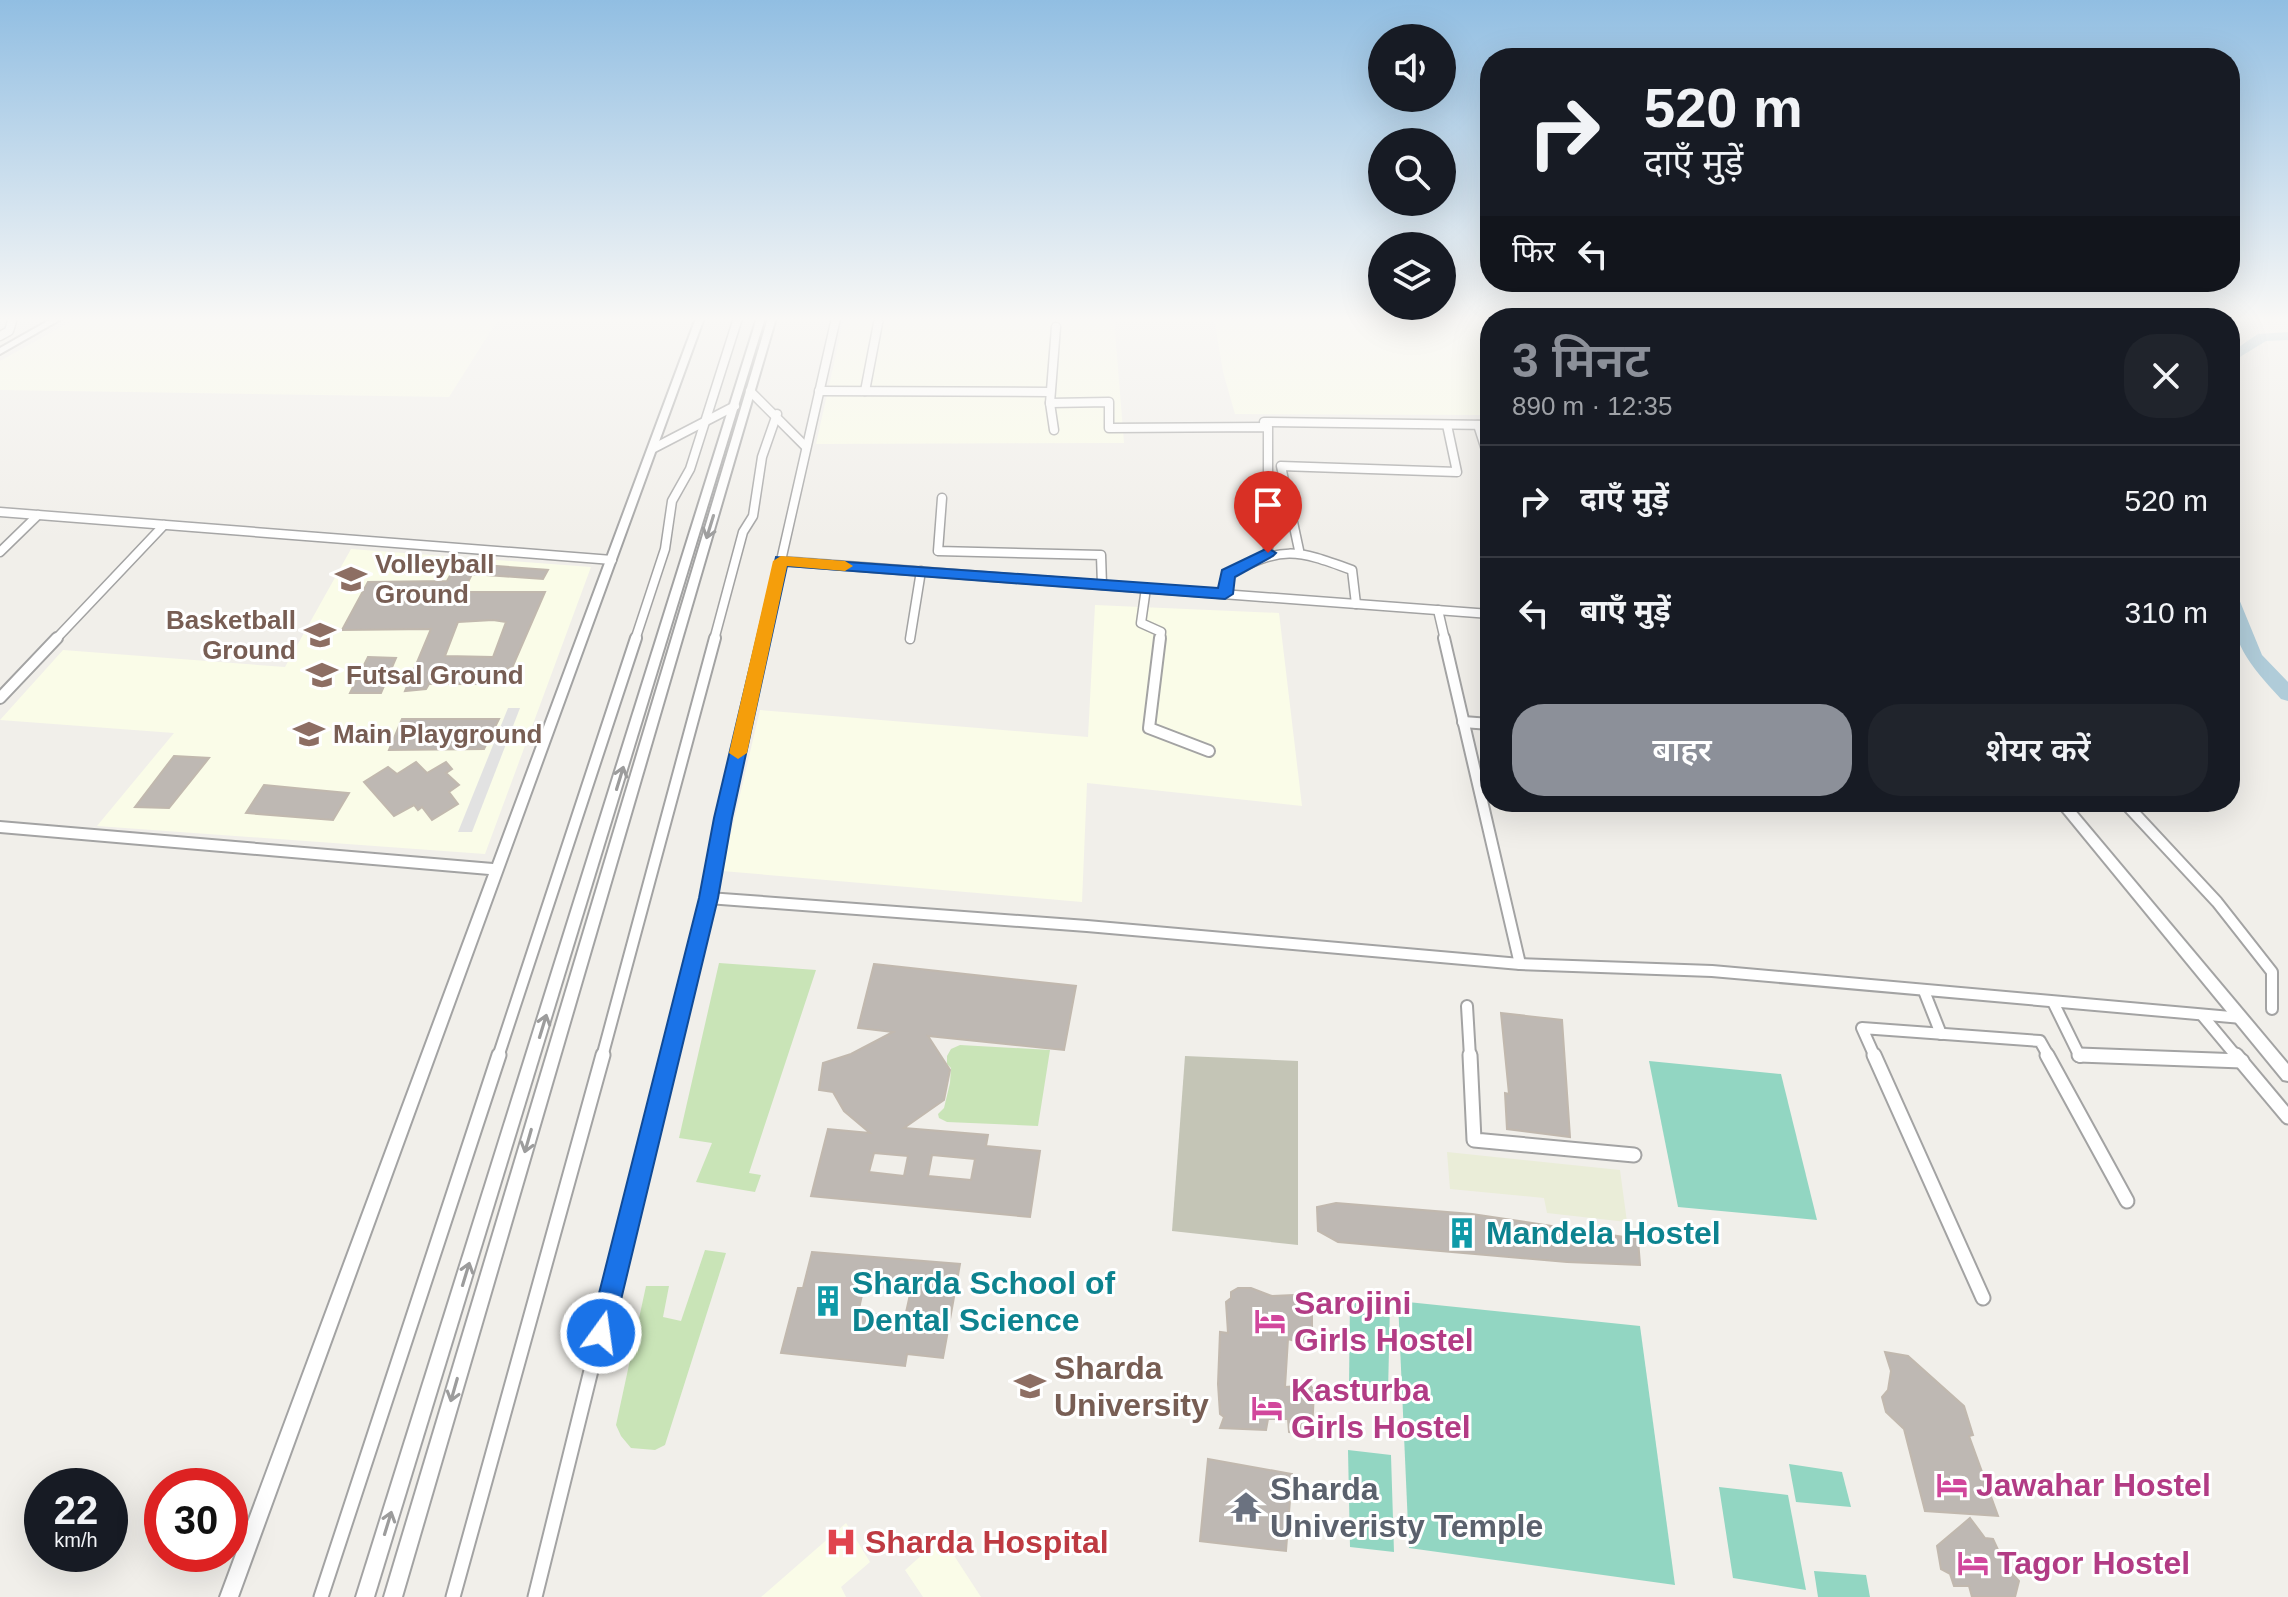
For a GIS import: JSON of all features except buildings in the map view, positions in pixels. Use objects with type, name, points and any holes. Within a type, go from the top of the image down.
[{"type":"street","points":[[229,1597],[674,393]]},
{"type":"street","points":[[321,1597],[665,549],[672,501],[690,469],[714,393]]},
{"type":"street","points":[[365,1597],[739,393]]},
{"type":"street","points":[[393,1597],[750,393]]},
{"type":"street","points":[[752,393],[777,414],[806,447]]},
{"type":"street","points":[[535,1597],[708,898],[723,818],[819,393]]},
{"type":"street","points":[[1050,393],[1054,430]]},
{"type":"street","points":[[1050,403],[1109,402],[1109,428],[1268,427],[1268,553]]},
{"type":"street","points":[[654,448],[735,406]]},
{"type":"street","points":[[453,1597],[743,532],[753,516],[762,457],[777,414]]},
{"type":"street","points":[[1264,422],[1478,425],[1480,431]]},
{"type":"street","points":[[1299,550],[1281,466],[1457,472],[1447,425]]},
{"type":"street","points":[[942,498],[938,551],[1101,555],[1102,585]]},
{"type":"street","points":[[0,512],[612,560]]},
{"type":"street","points":[[0,552],[38,515]]},
{"type":"street","points":[[0,698],[164,525]]},
{"type":"street","points":[[1225,594],[1228,574],[1268,553],[1299,550],[1352,570],[1356,604]]},
{"type":"street","points":[[986,576],[988,554]]},
{"type":"street","points":[[781,561],[1480,613]]},
{"type":"street","points":[[910,639],[921,571]]},
{"type":"street","points":[[1146,588],[1141,623],[1161,632],[1149,728],[1209,751]]},
{"type":"street","points":[[1438,610],[1480,794]]},
{"type":"street","points":[[1463,722],[1480,723]]},
{"type":"street","points":[[1484,812],[1520,964]]},
{"type":"street","points":[[2069,812],[2288,1075]]},
{"type":"street","points":[[2133,812],[2217,902],[2272,972],[2272,1009]]},
{"type":"street","points":[[0,827],[498,870]]},
{"type":"street","points":[[708,898],[1087,926],[1520,964],[1712,971],[2242,1018]]},
{"type":"street","points":[[1924,991],[1941,1034]]},
{"type":"street","points":[[2053,1002],[2080,1057],[2242,1061]]},
{"type":"street","points":[[1467,1006],[1474,1140],[1634,1155]]},
{"type":"street","points":[[2202,1015],[2288,1117]]},
{"type":"street","points":[[1983,1298],[1862,1028],[2040,1041],[2127,1201]]},
{"type":"shaded area","points":[[162,393],[452,393],[449,397]]},
{"type":"shaded area","points":[[827,393],[1120,393],[1124,443],[816,444]]},
{"type":"shaded area","points":[[1229,393],[1480,393],[1480,415],[1235,414]]},
{"type":"shaded area","points":[[351,549],[591,567],[485,854],[97,826],[174,733],[0,720],[63,650],[285,667]]},
{"type":"shaded area","points":[[1095,605],[1279,613],[1302,806],[1087,783],[1082,902],[722,871],[760,710],[1088,737]]},
{"type":"shaded area","points":[[508,708],[520,708],[472,832],[458,832]]},
{"type":"shaded area","points":[[1185,1056],[1298,1061],[1298,1245],[1172,1231]]},
{"type":"shaded area","points":[[1447,1152],[1620,1170],[1627,1222],[1547,1213],[1544,1198],[1450,1189]]},
{"type":"shaded area","name":"Sharda Hospital","points":[[846,1523],[870,1562],[841,1587],[846,1597],[761,1597]]},
{"type":"shaded area","name":"Sharda Hospital","points":[[942,1537],[981,1597],[923,1597],[905,1570]]},
{"type":"green space","points":[[719,963],[816,970],[749,1173],[761,1175],[755,1192],[696,1182],[712,1143],[679,1138]]},
{"type":"green space","points":[[960,1045],[1050,1050],[1038,1126],[947,1122],[939,1118],[950,1083],[951,1068],[947,1064],[947,1056],[951,1049]]},
{"type":"green space","points":[[1649,1061],[1781,1074],[1817,1220],[1678,1207]]},
{"type":"green space","points":[[705,1250],[726,1253],[665,1445],[655,1450],[631,1448],[616,1425],[646,1286],[669,1286],[663,1317],[681,1321]]},
{"type":"green space","points":[[1350,1298],[1390,1304],[1388,1393],[1349,1387]]},
{"type":"green space","points":[[1398,1301],[1640,1326],[1675,1585],[1409,1548]]},
{"type":"green space","points":[[1348,1450],[1391,1455],[1394,1552],[1350,1547]]},
{"type":"green space","points":[[1789,1464],[1842,1472],[1851,1507],[1796,1502]]},
{"type":"green space","points":[[1719,1487],[1788,1495],[1806,1590],[1733,1578]]},
{"type":"green space","points":[[1814,1571],[1866,1575],[1870,1597],[1818,1597]]},
{"type":"waterway","points":[[2240,624],[2254,658],[2288,694]]},
{"type":"slow traffic","points":[[738,753],[781,561],[845,566]]},
{"type":"place","name":"Volleyball Ground","points":[[351,579]]},
{"type":"place","name":"Basketball Ground","points":[[320,635]]},
{"type":"place","name":"Futsal Ground","points":[[322,675]]},
{"type":"place","name":"Main Playground","points":[[309,734]]},
{"type":"place","name":"Mandela Hostel","points":[[1462,1233]]},
{"type":"place","name":"Sharda School of Dental Science","points":[[828,1301]]},
{"type":"place","name":"Sarojini Girls Hostel","points":[[1270,1321]]},
{"type":"place","name":"Sharda University","points":[[1030,1386]]},
{"type":"place","name":"Kasturba Girls Hostel","points":[[1267,1408]]},
{"type":"place","name":"Jawahar Hostel","points":[[1952,1485]]},
{"type":"place","name":"Sharda Univeristy Temple","points":[[1246,1507]]},
{"type":"place","name":"Sharda Hospital","points":[[841,1542]]},
{"type":"place","name":"Tagor Hostel","points":[[1973,1563]]},
{"type":"route","points":[[601,1333],[708,898],[781,561],[1225,594],[1228,574],[1268,553]]}]
